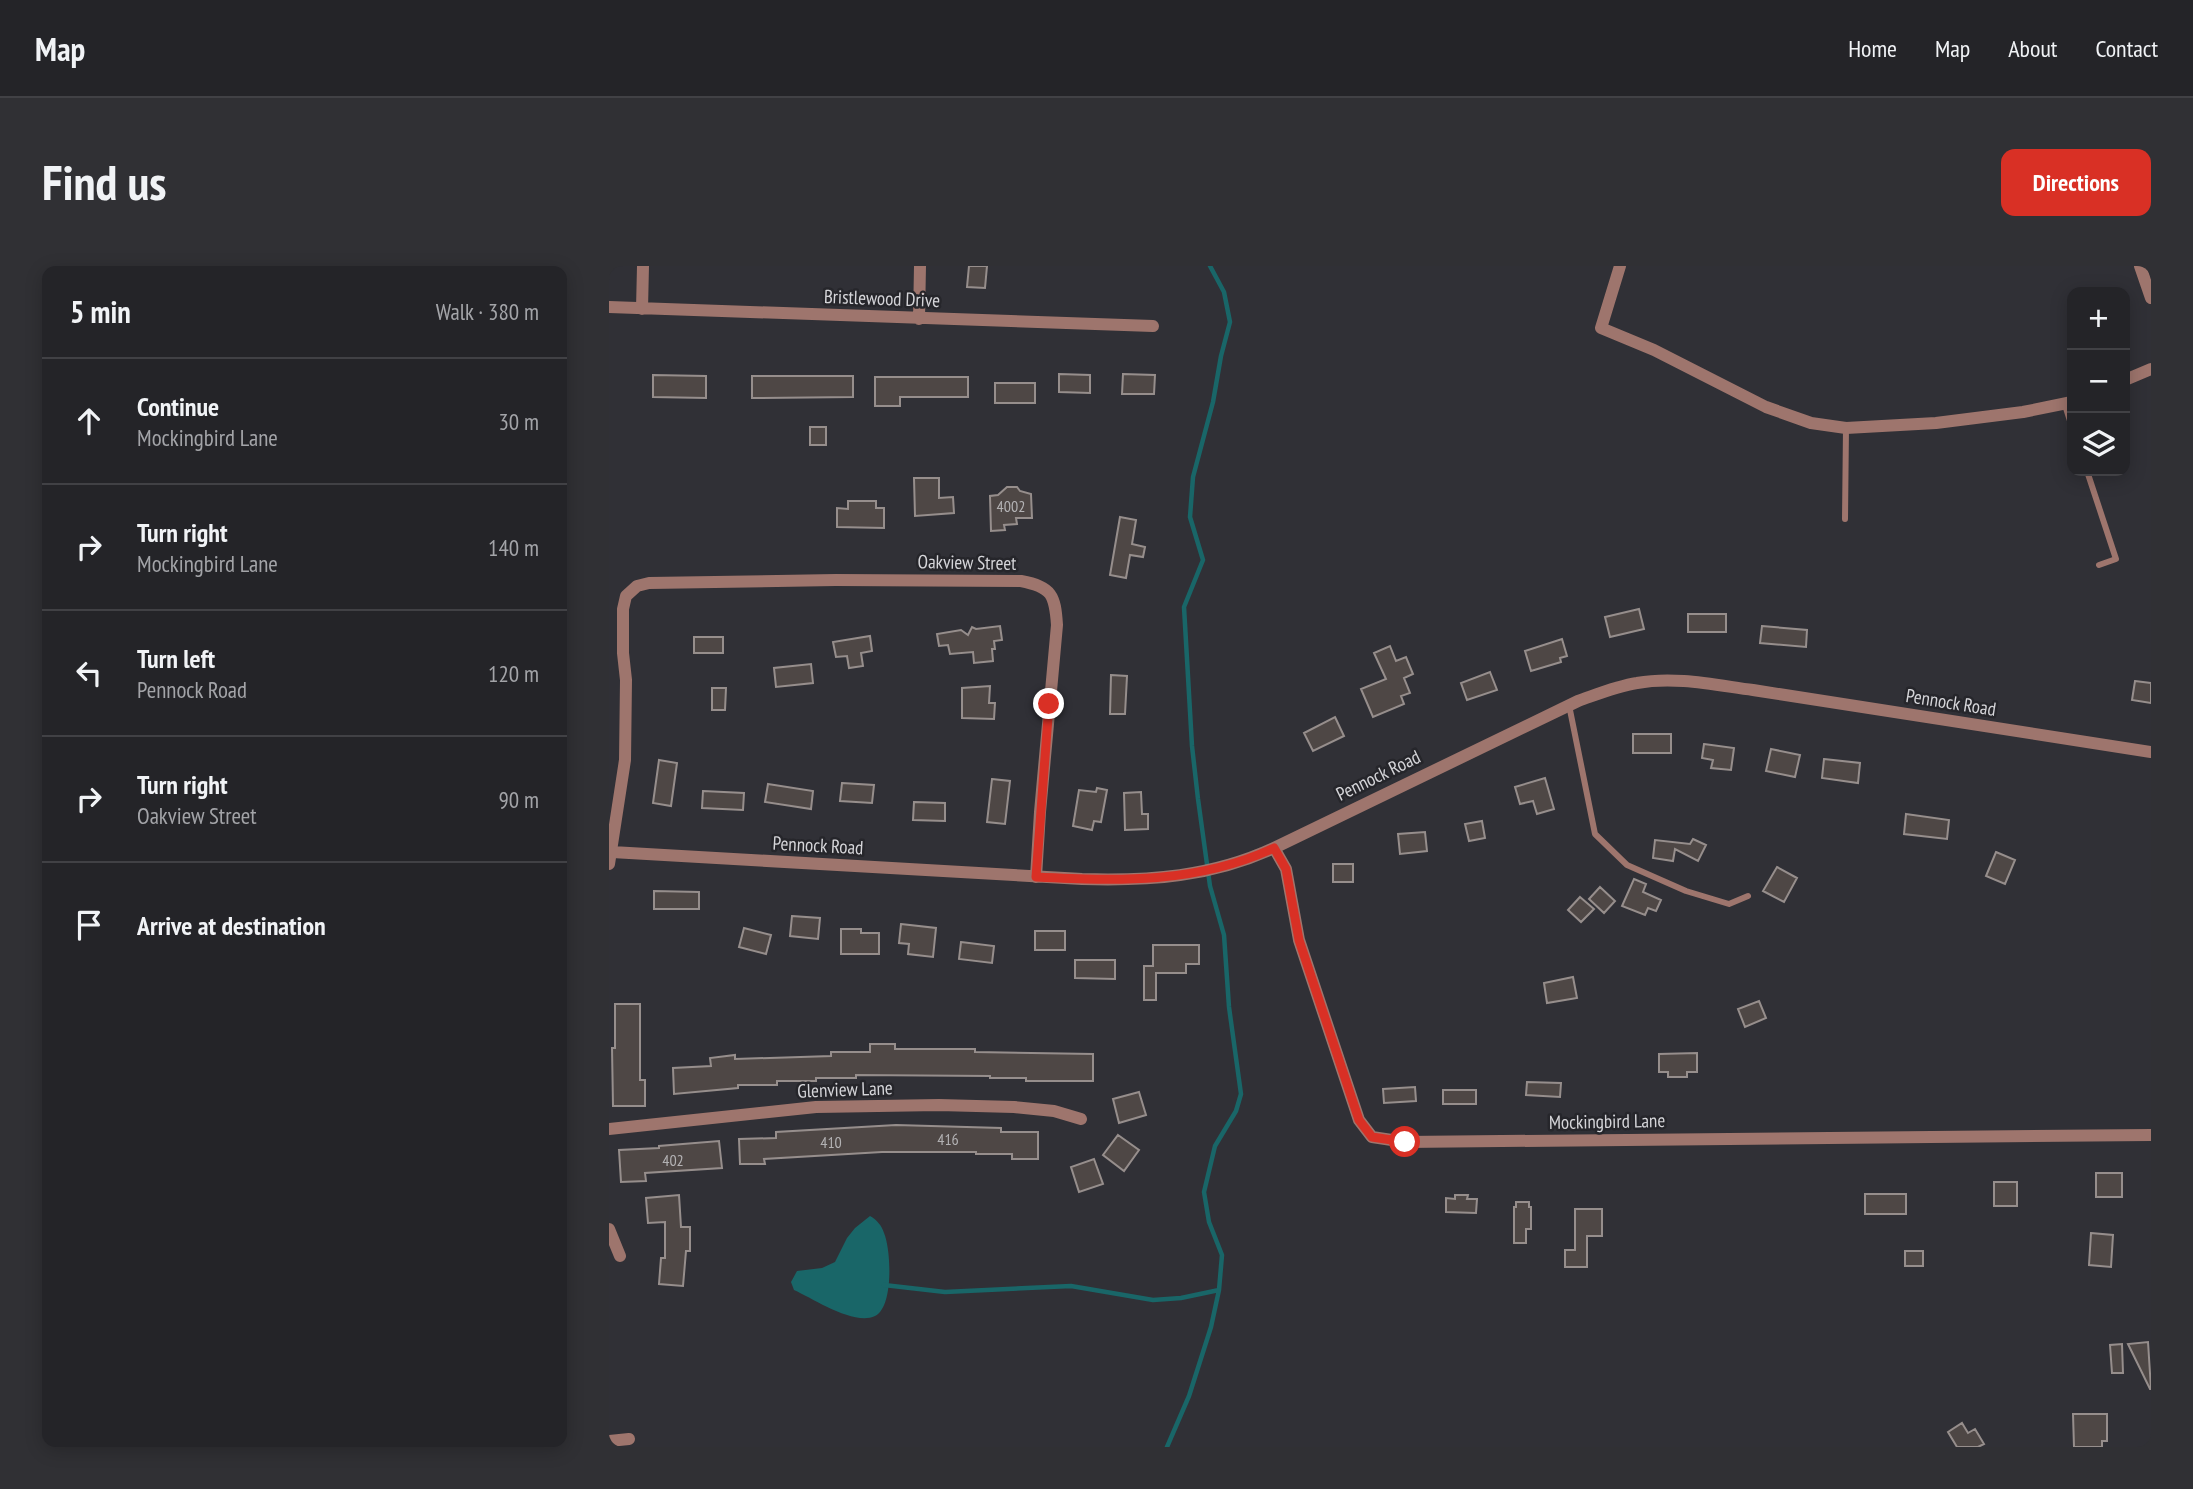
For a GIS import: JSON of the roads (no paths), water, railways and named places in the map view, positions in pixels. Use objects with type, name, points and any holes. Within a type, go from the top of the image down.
[{"type":"street","points":[[642,309],[643,266]]},
{"type":"street","points":[[919,319],[920,266]]},
{"type":"street","points":[[1620,266],[1601,328],[1654,350],[1766,407],[1811,423],[1846,428],[1936,423],[2067,403]]},
{"type":"street","points":[[2140,266],[2151,298]]},
{"type":"street","name":"Bristlewood Drive","points":[[609,307],[1153,326]]},
{"type":"street","points":[[2130,378],[2151,369]]},
{"type":"street","name":"Oakview Street","points":[[610,858],[625,760],[627,680],[623,653],[623,609],[626,596],[637,586],[649,583],[700,582],[1021,581],[1045,588],[1053,596],[1057,625],[1039,812],[1036,877]]},
{"type":"street","name":"Pennock Road","points":[[610,858],[1123,880],[1207,872],[1248,860],[1569,705],[1610,689],[1639,682],[1691,682],[2151,752]]},
{"type":"street","name":"Mockingbird Lane","points":[[1274,848],[1286,869],[1299,940],[1359,1120],[1372,1137],[1405,1142],[2151,1135]]},
{"type":"street","name":"Glenview Lane","points":[[609,1129],[816,1107],[1014,1107],[1054,1111],[1081,1119]]},
{"type":"street","points":[[609,1229],[620,1256]]},
{"type":"street","points":[[609,1441],[629,1439]]},
{"type":"lane","points":[[1845,519],[1846,428]]},
{"type":"lane","points":[[2089,476],[2116,559],[2099,565]]},
{"type":"lane","points":[[1569,705],[1595,834],[1626,866],[1686,891],[1729,904],[1748,896]]},
{"type":"water","points":[[870,1216],[882,1228],[888,1251],[888,1290],[881,1311],[866,1318],[845,1315],[794,1290],[791,1282],[797,1271],[822,1268],[835,1262],[847,1238]]},
{"type":"waterway","points":[[1167,1447],[1189,1396],[1211,1327],[1219,1290],[1222,1255],[1209,1222],[1204,1192],[1215,1146],[1236,1111],[1241,1094],[1229,1007],[1224,935],[1210,886],[1198,799],[1192,746],[1184,607],[1203,560],[1190,517],[1193,477],[1230,322],[1224,292],[1210,266]]},
{"type":"waterway","points":[[884,1285],[945,1292],[1071,1286],[1153,1300],[1181,1298],[1219,1290]]}]
